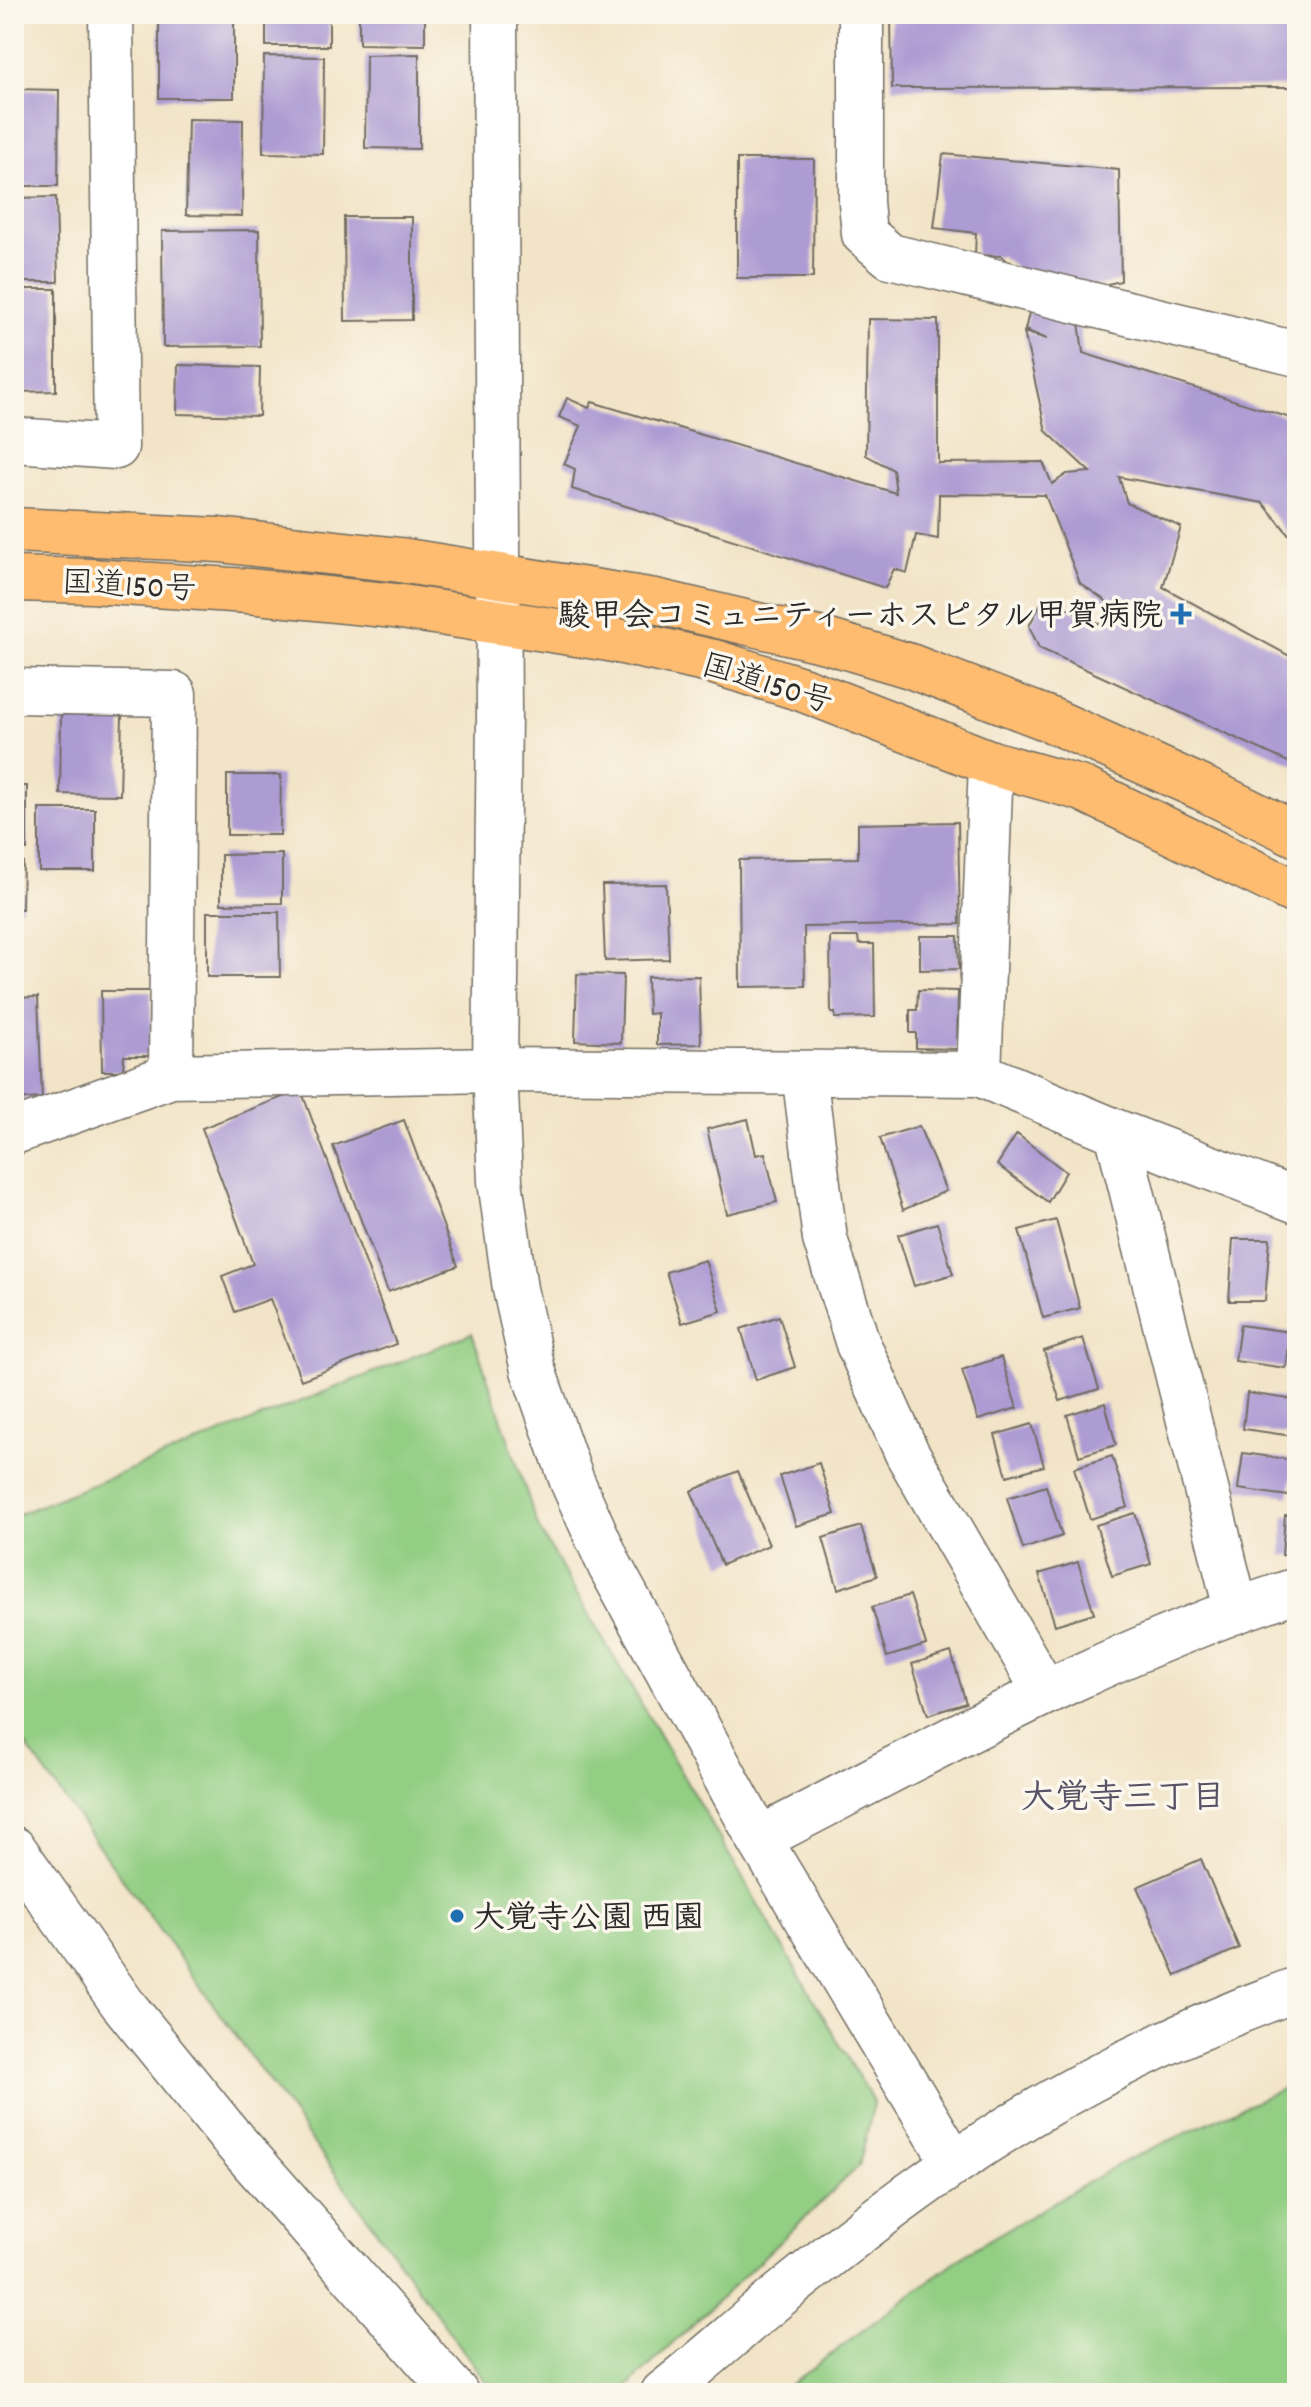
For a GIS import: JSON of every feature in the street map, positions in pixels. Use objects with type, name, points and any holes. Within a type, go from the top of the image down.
[{"type":"highway","name":"国道150号","points":[[14,530],[219,540],[400,560],[655,601],[826,641],[910,666],[1051,720],[1297,835]]},
{"type":"highway","name":"国道150号","points":[[14,579],[248,591],[395,606],[609,639],[714,662],[802,689],[991,763],[1083,789],[1297,893]]},
{"type":"street","points":[[14,440],[116,447],[111,14]]},
{"type":"street","points":[[495,14],[499,714],[495,1070],[500,1181],[515,1289],[533,1370],[572,1481],[610,1566],[759,1839],[954,2163]]},
{"type":"street","points":[[861,14],[861,202],[864,234],[890,256],[1297,354]]},
{"type":"street","points":[[14,691],[174,694],[171,1076]]},
{"type":"street","points":[[979,1074],[991,763]]},
{"type":"street","points":[[14,1132],[171,1076],[495,1070],[979,1074],[1117,1132],[1297,1201]]},
{"type":"street","points":[[804,1073],[825,1239],[858,1344],[907,1453],[1045,1692]]},
{"type":"street","points":[[1117,1132],[1236,1609]]},
{"type":"street","points":[[759,1839],[1045,1692],[1236,1609],[1297,1590]]},
{"type":"street","points":[[14,1849],[122,2003],[220,2124],[456,2393]]},
{"type":"street","points":[[663,2393],[770,2303],[954,2163],[1050,2102],[1130,2060],[1250,2006],[1297,1989]]},
{"type":"green space","name":"大覚寺公園 西園","points":[[472,1333],[539,1529],[874,2103],[859,2166],[621,2393],[494,2393],[14,1729],[14,1516]]},
{"type":"green space","points":[[1297,2082],[1297,2393],[779,2393],[968,2252],[1125,2161]]},
{"type":"building","points":[[159,14],[234,14],[234,98],[159,98]]},
{"type":"building","points":[[266,14],[329,14],[329,46],[266,46]]},
{"type":"building","points":[[359,14],[425,14],[425,45],[359,44]]},
{"type":"building","points":[[891,14],[1297,14],[1297,87],[892,88]]},
{"type":"building","points":[[419,54],[419,149],[365,148],[366,55]]},
{"type":"building","points":[[264,56],[324,57],[323,154],[263,153]]},
{"type":"building","points":[[14,89],[59,90],[58,186],[14,186]]},
{"type":"building","points":[[188,119],[243,120],[242,216],[186,215]]},
{"type":"building","points":[[943,154],[1119,170],[1121,281],[1075,291],[1083,353],[1297,420],[1297,573],[1291,537],[1263,503],[1119,477],[1127,503],[1181,527],[1163,587],[1297,660],[1297,766],[1039,648],[1029,626],[1042,601],[1061,605],[1104,626],[1113,606],[1080,583],[1045,495],[939,494],[938,539],[916,535],[907,573],[894,569],[885,588],[572,489],[575,469],[564,464],[581,426],[559,417],[567,398],[589,408],[592,402],[896,493],[893,470],[866,455],[868,319],[938,320],[938,463],[1043,462],[1052,484],[1067,474],[1090,472],[1046,431],[1024,332],[1047,339],[1025,330],[1036,283],[1001,256],[975,255],[976,233],[934,228]]},
{"type":"building","points":[[737,159],[814,159],[813,278],[737,278]]},
{"type":"building","points":[[56,197],[58,282],[14,282],[14,198]]},
{"type":"building","points":[[344,217],[412,217],[412,320],[345,321]]},
{"type":"building","points":[[259,230],[260,346],[163,347],[162,231]]},
{"type":"building","points":[[14,289],[56,289],[56,391],[14,392]]},
{"type":"building","points":[[178,365],[260,367],[259,416],[177,414]]},
{"type":"building","points":[[14,714],[18,714],[18,775],[14,775]]},
{"type":"building","points":[[61,714],[122,715],[120,795],[60,794]]},
{"type":"building","points":[[227,775],[281,775],[280,835],[227,835]]},
{"type":"building","points":[[14,786],[27,786],[27,850],[14,849]]},
{"type":"building","points":[[39,809],[95,809],[95,871],[39,871]]},
{"type":"building","points":[[958,822],[960,924],[804,927],[805,986],[740,987],[739,860],[858,858],[858,824]]},
{"type":"building","points":[[282,854],[282,903],[221,904],[221,855]]},
{"type":"building","points":[[14,862],[23,862],[22,909],[14,909]]},
{"type":"building","points":[[666,884],[669,959],[605,961],[602,885]]},
{"type":"building","points":[[207,912],[279,912],[280,977],[207,977]]},
{"type":"building","points":[[920,936],[958,936],[959,969],[920,970]]},
{"type":"building","points":[[830,937],[858,937],[859,944],[874,944],[875,1017],[835,1018],[835,1013],[831,1013]]},
{"type":"building","points":[[577,974],[623,975],[621,1043],[575,1041]]},
{"type":"building","points":[[699,976],[701,1044],[657,1045],[657,1013],[648,1014],[647,977]]},
{"type":"building","points":[[918,990],[958,991],[957,1049],[916,1048],[916,1033],[910,1033],[910,1010],[917,1010]]},
{"type":"building","points":[[101,991],[151,991],[151,1056],[124,1056],[123,1071],[102,1071]]},
{"type":"building","points":[[38,997],[42,1098],[14,1100],[14,998]]},
{"type":"building","points":[[301,1090],[396,1344],[301,1380],[270,1299],[235,1312],[222,1276],[253,1264],[202,1128]]},
{"type":"building","points":[[748,1119],[756,1155],[765,1153],[777,1202],[727,1214],[707,1129]]},
{"type":"building","points":[[404,1120],[458,1266],[388,1292],[333,1146]]},
{"type":"building","points":[[919,1126],[946,1191],[903,1210],[880,1138]]},
{"type":"building","points":[[1017,1134],[1066,1172],[1048,1202],[997,1165]]},
{"type":"building","points":[[1056,1220],[1080,1308],[1043,1318],[1019,1230]]},
{"type":"building","points":[[937,1223],[953,1274],[914,1286],[898,1235]]},
{"type":"building","points":[[1233,1239],[1270,1239],[1265,1301],[1229,1301]]},
{"type":"building","points":[[705,1260],[721,1311],[682,1323],[666,1272]]},
{"type":"building","points":[[779,1316],[795,1367],[756,1380],[741,1329]]},
{"type":"building","points":[[1240,1325],[1291,1332],[1286,1368],[1235,1361]]},
{"type":"building","points":[[1083,1338],[1099,1389],[1060,1401],[1044,1351]]},
{"type":"building","points":[[1001,1357],[1017,1408],[978,1420],[962,1370]]},
{"type":"building","points":[[1247,1393],[1297,1400],[1293,1436],[1243,1429]]},
{"type":"building","points":[[1105,1403],[1116,1445],[1079,1456],[1067,1415]]},
{"type":"building","points":[[1032,1424],[1044,1466],[1007,1476],[995,1435]]},
{"type":"building","points":[[1243,1453],[1294,1460],[1289,1496],[1238,1489]]},
{"type":"building","points":[[1112,1456],[1128,1507],[1090,1519],[1074,1468]]},
{"type":"building","points":[[819,1463],[835,1514],[796,1526],[780,1476]]},
{"type":"building","points":[[738,1471],[769,1545],[722,1565],[691,1491]]},
{"type":"building","points":[[1046,1486],[1062,1536],[1023,1549],[1007,1498]]},
{"type":"building","points":[[1135,1513],[1151,1564],[1112,1576],[1096,1525]]},
{"type":"building","points":[[1285,1515],[1297,1516],[1297,1556],[1282,1555]]},
{"type":"building","points":[[861,1526],[877,1576],[838,1589],[823,1538]]},
{"type":"building","points":[[1078,1562],[1094,1613],[1055,1625],[1039,1574]]},
{"type":"building","points":[[910,1595],[926,1645],[887,1657],[872,1607]]},
{"type":"building","points":[[951,1652],[966,1703],[928,1715],[912,1664]]},
{"type":"building","points":[[1201,1859],[1239,1948],[1176,1976],[1137,1887]]},
{"type":"place","name":"駿甲会コミュニティーホスピタル甲賀病院","points":[[1181,614]]},
{"type":"place","name":"大覚寺公園 西園","points":[[457,1916]]},
{"type":"district","name":"大覚寺三丁目","points":[[1123,1795]]}]
